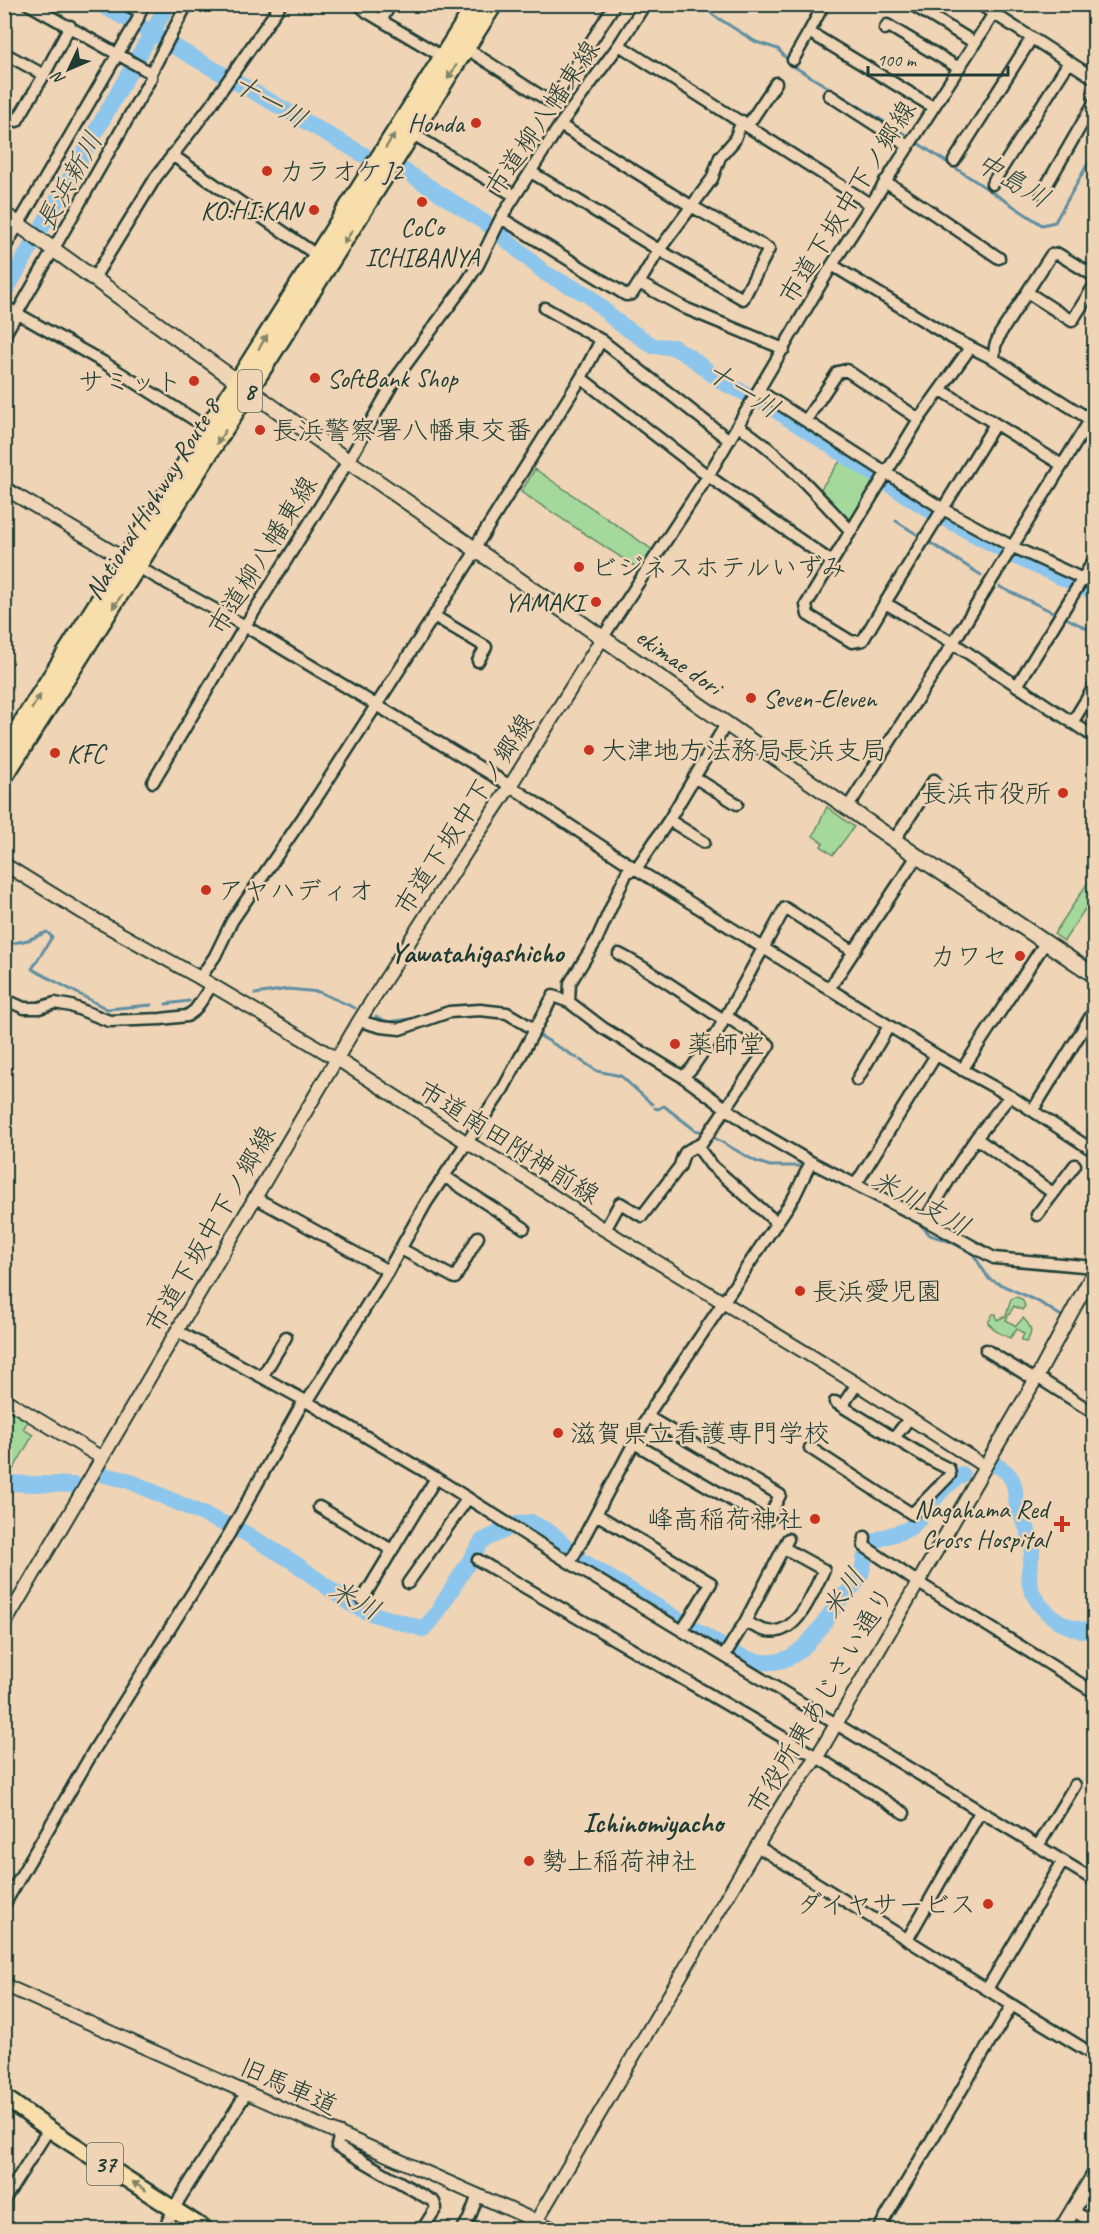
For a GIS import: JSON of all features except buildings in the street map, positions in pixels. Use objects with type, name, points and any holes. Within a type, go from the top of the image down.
[{"type":"highway","name":"National Highway Route 8","points":[[4,777],[209,429],[244,387],[318,255],[476,4]]},
{"type":"highway","name":"National Highway Route 8","points":[[4,752],[132,563],[244,387],[413,134],[494,4]]},
{"type":"main road","name":"ekimae dori","points":[[4,214],[348,461],[917,856],[1095,975]]},
{"type":"main road","name":"37","points":[[4,2097],[49,2129],[206,2229]]},
{"type":"main road","points":[[1061,2229],[1095,2175]]},
{"type":"street","points":[[4,336],[12,309],[51,248],[151,78],[149,71],[28,4]]},
{"type":"street","points":[[4,249],[22,226],[138,16],[125,4]]},
{"type":"street","points":[[149,71],[188,4]]},
{"type":"street","points":[[94,278],[156,177],[211,105],[281,4]]},
{"type":"street","points":[[358,4],[443,57]]},
{"type":"street","points":[[381,20],[391,4]]},
{"type":"street","points":[[467,49],[552,104],[615,4]]},
{"type":"street","name":"市道柳八幡東線","points":[[153,782],[396,378],[466,283],[497,227],[560,125],[620,45],[645,4]]},
{"type":"street","points":[[793,60],[824,4]]},
{"type":"street","points":[[911,4],[975,43]]},
{"type":"street","points":[[979,4],[997,9],[1031,39],[1095,78]]},
{"type":"street","name":"市道下坂中下ノ郷線","points":[[4,1625],[359,1021],[708,476],[832,265],[997,9]]},
{"type":"street","points":[[885,29],[887,25],[959,68]]},
{"type":"street","points":[[4,113],[17,121],[70,27]]},
{"type":"street","points":[[809,32],[933,107]]},
{"type":"street","points":[[954,160],[1031,39]]},
{"type":"street","points":[[620,45],[870,204]]},
{"type":"street","points":[[4,52],[44,75]]},
{"type":"street","points":[[992,184],[1069,62]]},
{"type":"street","points":[[497,227],[626,296],[632,294],[659,250],[712,179],[720,157],[776,83]]},
{"type":"street","points":[[829,95],[911,141]]},
{"type":"street","points":[[1042,193],[1095,103]]},
{"type":"street","points":[[531,172],[743,299],[769,249],[691,206],[560,125]]},
{"type":"street","points":[[413,134],[516,196]]},
{"type":"street","points":[[172,155],[318,255]]},
{"type":"street","points":[[885,181],[999,258]]},
{"type":"street","points":[[994,359],[995,346],[1000,334],[1051,255],[1058,254],[1095,276]]},
{"type":"street","points":[[832,265],[970,348],[994,359],[1093,418],[848,807]]},
{"type":"street","points":[[639,283],[687,309],[784,349]]},
{"type":"street","points":[[1028,292],[1072,321],[1095,286]]},
{"type":"street","points":[[545,308],[601,340],[729,440]]},
{"type":"street","points":[[12,309],[103,362],[209,429]]},
{"type":"street","points":[[200,978],[215,956],[232,921],[319,794],[375,704],[434,616],[581,378],[601,340]]},
{"type":"street","points":[[970,348],[920,419],[832,562],[806,605],[808,615],[852,642],[863,640],[995,424]]},
{"type":"street","points":[[806,420],[837,372],[846,370],[920,419]]},
{"type":"street","points":[[581,378],[708,476],[832,562]]},
{"type":"street","points":[[941,390],[1062,465]]},
{"type":"street","points":[[756,396],[806,420],[884,477],[940,513],[1008,551],[1080,584],[1095,584]]},
{"type":"street","points":[[738,426],[781,457],[851,531]]},
{"type":"street","points":[[4,488],[245,626],[510,786],[762,949],[936,1055],[1010,1096],[1095,1151]]},
{"type":"street","points":[[1017,686],[1095,560]]},
{"type":"street","points":[[885,603],[953,643],[1095,738]]},
{"type":"street","points":[[434,616],[486,647],[478,661]]},
{"type":"street","points":[[1072,723],[1095,687]]},
{"type":"street","points":[[569,1002],[570,982],[596,940],[627,872],[636,869],[669,820],[726,724]]},
{"type":"street","points":[[694,777],[737,804]]},
{"type":"street","points":[[895,839],[934,780]]},
{"type":"street","points":[[669,820],[704,842]]},
{"type":"street","points":[[829,988],[917,856]]},
{"type":"street","name":"市道南田附神前線","points":[[4,864],[80,911],[200,978],[337,1059],[506,1165],[604,1230],[857,1384],[979,1462]]},
{"type":"street","points":[[683,1077],[692,1068],[725,1018],[785,908],[853,951]]},
{"type":"street","points":[[962,1070],[1045,943]]},
{"type":"street","points":[[604,1230],[620,1203],[642,1216],[680,1166],[682,1156],[689,1148],[702,1143],[769,1045],[689,999],[653,972],[619,954]]},
{"type":"street","points":[[4,999],[24,1008],[39,1008],[55,1003],[71,1006],[109,1021],[161,1019],[187,1016],[195,1010],[212,985]]},
{"type":"street","points":[[4,1905],[94,1750],[233,1528],[305,1401],[388,1271],[444,1176],[503,1089],[553,996],[569,1002],[603,1028],[683,1077],[756,1130],[811,1162],[994,1258],[1095,1269]]},
{"type":"street","points":[[359,1021],[400,1029],[449,1012],[480,1010],[507,1013],[534,1029]]},
{"type":"street","points":[[1033,1110],[1095,1011]]},
{"type":"street","points":[[857,1080],[889,1026]]},
{"type":"street","points":[[856,1184],[936,1055]]},
{"type":"street","points":[[925,1220],[976,1138],[1010,1096]]},
{"type":"street","points":[[976,1138],[1053,1193]]},
{"type":"street","points":[[697,1146],[711,1165],[776,1222]]},
{"type":"street","points":[[570,1563],[648,1417],[794,1197],[811,1162]]},
{"type":"street","points":[[1037,1215],[1075,1165]]},
{"type":"street","points":[[444,1176],[524,1228]]},
{"type":"street","points":[[254,1197],[388,1271]]},
{"type":"street","points":[[401,1249],[455,1278],[478,1237]]},
{"type":"street","name":"市役所東あじさい通り","points":[[534,2225],[757,1846],[785,1800],[817,1757],[917,1582],[979,1462],[1036,1378],[1095,1269]]},
{"type":"street","points":[[177,1331],[305,1401],[436,1478],[570,1563],[1091,1878],[1095,1866]]},
{"type":"street","points":[[262,1377],[286,1337]]},
{"type":"street","points":[[986,1350],[1095,1413]]},
{"type":"street","points":[[979,1462],[978,1455],[987,1449],[1012,1408],[1036,1378]]},
{"type":"street","points":[[810,1448],[912,1514],[949,1476],[951,1472],[949,1469],[838,1404],[857,1384]]},
{"type":"street","points":[[4,1399],[102,1458]]},
{"type":"street","points":[[634,1443],[767,1521],[773,1516],[780,1495],[648,1417]]},
{"type":"street","points":[[894,1438],[909,1419]]},
{"type":"street","points":[[362,1600],[436,1478]]},
{"type":"street","points":[[408,1583],[468,1498]]},
{"type":"street","points":[[319,1507],[392,1550]]},
{"type":"street","points":[[596,1514],[711,1583],[682,1631]]},
{"type":"street","points":[[724,1656],[745,1622],[786,1543],[825,1570],[800,1615],[788,1627],[777,1631],[766,1631],[745,1622]]},
{"type":"street","points":[[867,1545],[917,1582],[1095,1692]]},
{"type":"street","points":[[478,1560],[817,1757],[904,1813]]},
{"type":"street","points":[[1038,1846],[1075,1785]]},
{"type":"street","points":[[907,1940],[980,1812]]},
{"type":"street","points":[[757,1846],[1012,2006],[1095,2055]]},
{"type":"street","points":[[987,1989],[1063,1861]]},
{"type":"street","name":"旧馬車道","points":[[4,1984],[478,2195],[534,2225],[556,2229]]},
{"type":"street","points":[[878,2229],[1012,2006]]},
{"type":"street","points":[[164,2229],[174,2209],[247,2092]]},
{"type":"street","points":[[4,2200],[49,2129]]},
{"type":"street","points":[[340,2133],[337,2146],[434,2202],[436,2208],[422,2229]]},
{"type":"street","points":[[462,2229],[469,2219],[478,2195]]},
{"type":"street","points":[[1073,2211],[1095,2223]]},
{"type":"green space","points":[[842,458],[876,480],[850,524],[820,490]]},
{"type":"green space","points":[[535,469],[657,553],[642,571],[521,492]]},
{"type":"green space","points":[[827,807],[854,827],[833,855],[821,846],[823,843],[813,836]]},
{"type":"green space","points":[[1094,873],[1094,895],[1064,941],[1054,934]]},
{"type":"green space","points":[[1016,1297],[1022,1299],[1025,1306],[1022,1310],[1014,1306],[1006,1320],[1016,1326],[1023,1318],[1026,1321],[1031,1332],[1026,1342],[1021,1340],[1024,1334],[1017,1329],[1010,1338],[997,1332],[988,1323],[993,1314],[996,1314],[997,1320],[1006,1316],[1011,1299]]},
{"type":"green space","points":[[8,1409],[28,1421],[23,1429],[33,1435],[9,1477],[5,1477],[4,1414]]},
{"type":"waterway","name":"十一川","points":[[99,4],[162,38]]},
{"type":"waterway","name":"長浜新川","points":[[4,294],[168,4]]},
{"type":"waterway","name":"中島川","points":[[702,4],[713,15],[756,42],[778,49],[793,66],[906,135]]},
{"type":"waterway","name":"十一川","points":[[175,47],[364,155]]},
{"type":"waterway","name":"中島川","points":[[916,142],[1042,225],[1055,222],[1094,153]]},
{"type":"waterway","name":"十一川","points":[[405,171],[490,226],[546,274],[588,295],[616,321],[653,346],[673,347],[722,382],[763,402],[929,510],[1018,558],[1094,592]]},
{"type":"waterway","points":[[896,521],[921,537]]},
{"type":"waterway","points":[[929,542],[981,575]]},
{"type":"waterway","points":[[1000,587],[1057,614]]},
{"type":"waterway","points":[[1064,617],[1094,632]]},
{"type":"waterway","name":"米川支川","points":[[4,945],[28,940],[47,932],[52,937],[32,969],[107,1009],[151,1005]]},
{"type":"waterway","name":"米川支川","points":[[255,994],[288,989],[319,992],[355,1008]]},
{"type":"waterway","name":"米川支川","points":[[166,1004],[189,1001]]},
{"type":"waterway","name":"米川支川","points":[[446,1008],[472,1005]]},
{"type":"waterway","name":"米川支川","points":[[376,1017],[388,1022],[417,1018]]},
{"type":"waterway","name":"米川支川","points":[[537,1034],[577,1058]]},
{"type":"waterway","name":"米川支川","points":[[580,1060],[597,1071],[621,1076],[652,1104]]},
{"type":"waterway","name":"米川支川","points":[[655,1108],[664,1106],[695,1130],[703,1132]]},
{"type":"waterway","name":"米川支川","points":[[711,1136],[755,1161],[770,1166],[806,1166]]},
{"type":"waterway","name":"米川支川","points":[[918,1222],[930,1235],[951,1242],[973,1254],[989,1279],[1039,1302],[1063,1317]]},
{"type":"waterway","name":"米川","points":[[993,1464],[1007,1473],[1014,1484],[1017,1505],[1032,1544],[1029,1577],[1036,1598],[1043,1608],[1061,1623],[1072,1628],[1094,1631]]},
{"type":"waterway","name":"米川","points":[[738,1655],[756,1661],[772,1662],[797,1653],[807,1644],[839,1601],[858,1581],[869,1547],[877,1540],[911,1527],[944,1488],[962,1474]]},
{"type":"waterway","name":"米川","points":[[104,1475],[127,1480],[245,1533],[295,1563],[349,1603],[367,1612],[423,1629],[435,1616],[482,1541],[517,1524],[531,1522],[552,1533],[571,1551]]},
{"type":"waterway","name":"米川","points":[[4,1483],[75,1485]]},
{"type":"waterway","name":"米川","points":[[579,1559],[683,1622]]},
{"type":"waterway","name":"米川","points":[[689,1626],[722,1646]]},
{"type":"place","name":"Honda","points":[[476,123]]},
{"type":"place","name":"カラオケJ2","points":[[267,171]]},
{"type":"place","name":"CoCo ICHIBANYA","points":[[422,202]]},
{"type":"place","name":"KO:HI:KAN","points":[[314,210]]},
{"type":"place","name":"SoftBank Shop","points":[[315,378]]},
{"type":"place","name":"サミット","points":[[194,381]]},
{"type":"place","name":"長浜警察署八幡東交番","points":[[260,430]]},
{"type":"place","name":"ビジネスホテルいずみ","points":[[579,567]]},
{"type":"place","name":"YAMAKI","points":[[596,602]]},
{"type":"place","name":"Seven-Eleven","points":[[751,698]]},
{"type":"place","name":"大津地方法務局長浜支局","points":[[589,750]]},
{"type":"place","name":"KFC","points":[[55,753]]},
{"type":"place","name":"長浜市役所","points":[[1063,793]]},
{"type":"place","name":"アヤハディオ","points":[[206,890]]},
{"type":"place","name":"カワセ","points":[[1020,956]]},
{"type":"place","name":"薬師堂","points":[[675,1044]]},
{"type":"place","name":"長浜愛児園","points":[[800,1291]]},
{"type":"place","name":"滋賀県立看護専門学校","points":[[558,1433]]},
{"type":"place","name":"峰高稲荷神社","points":[[815,1519]]},
{"type":"place","name":"Nagahama Red Cross Hospital","points":[[1062,1524]]},
{"type":"place","name":"勢上稲荷神社","points":[[529,1861]]},
{"type":"place","name":"ダイヤサービス","points":[[988,1904]]},
{"type":"district","name":"Yawatahigashicho","points":[[477,952]]},
{"type":"district","name":"Ichinomiyacho","points":[[653,1822]]}]
